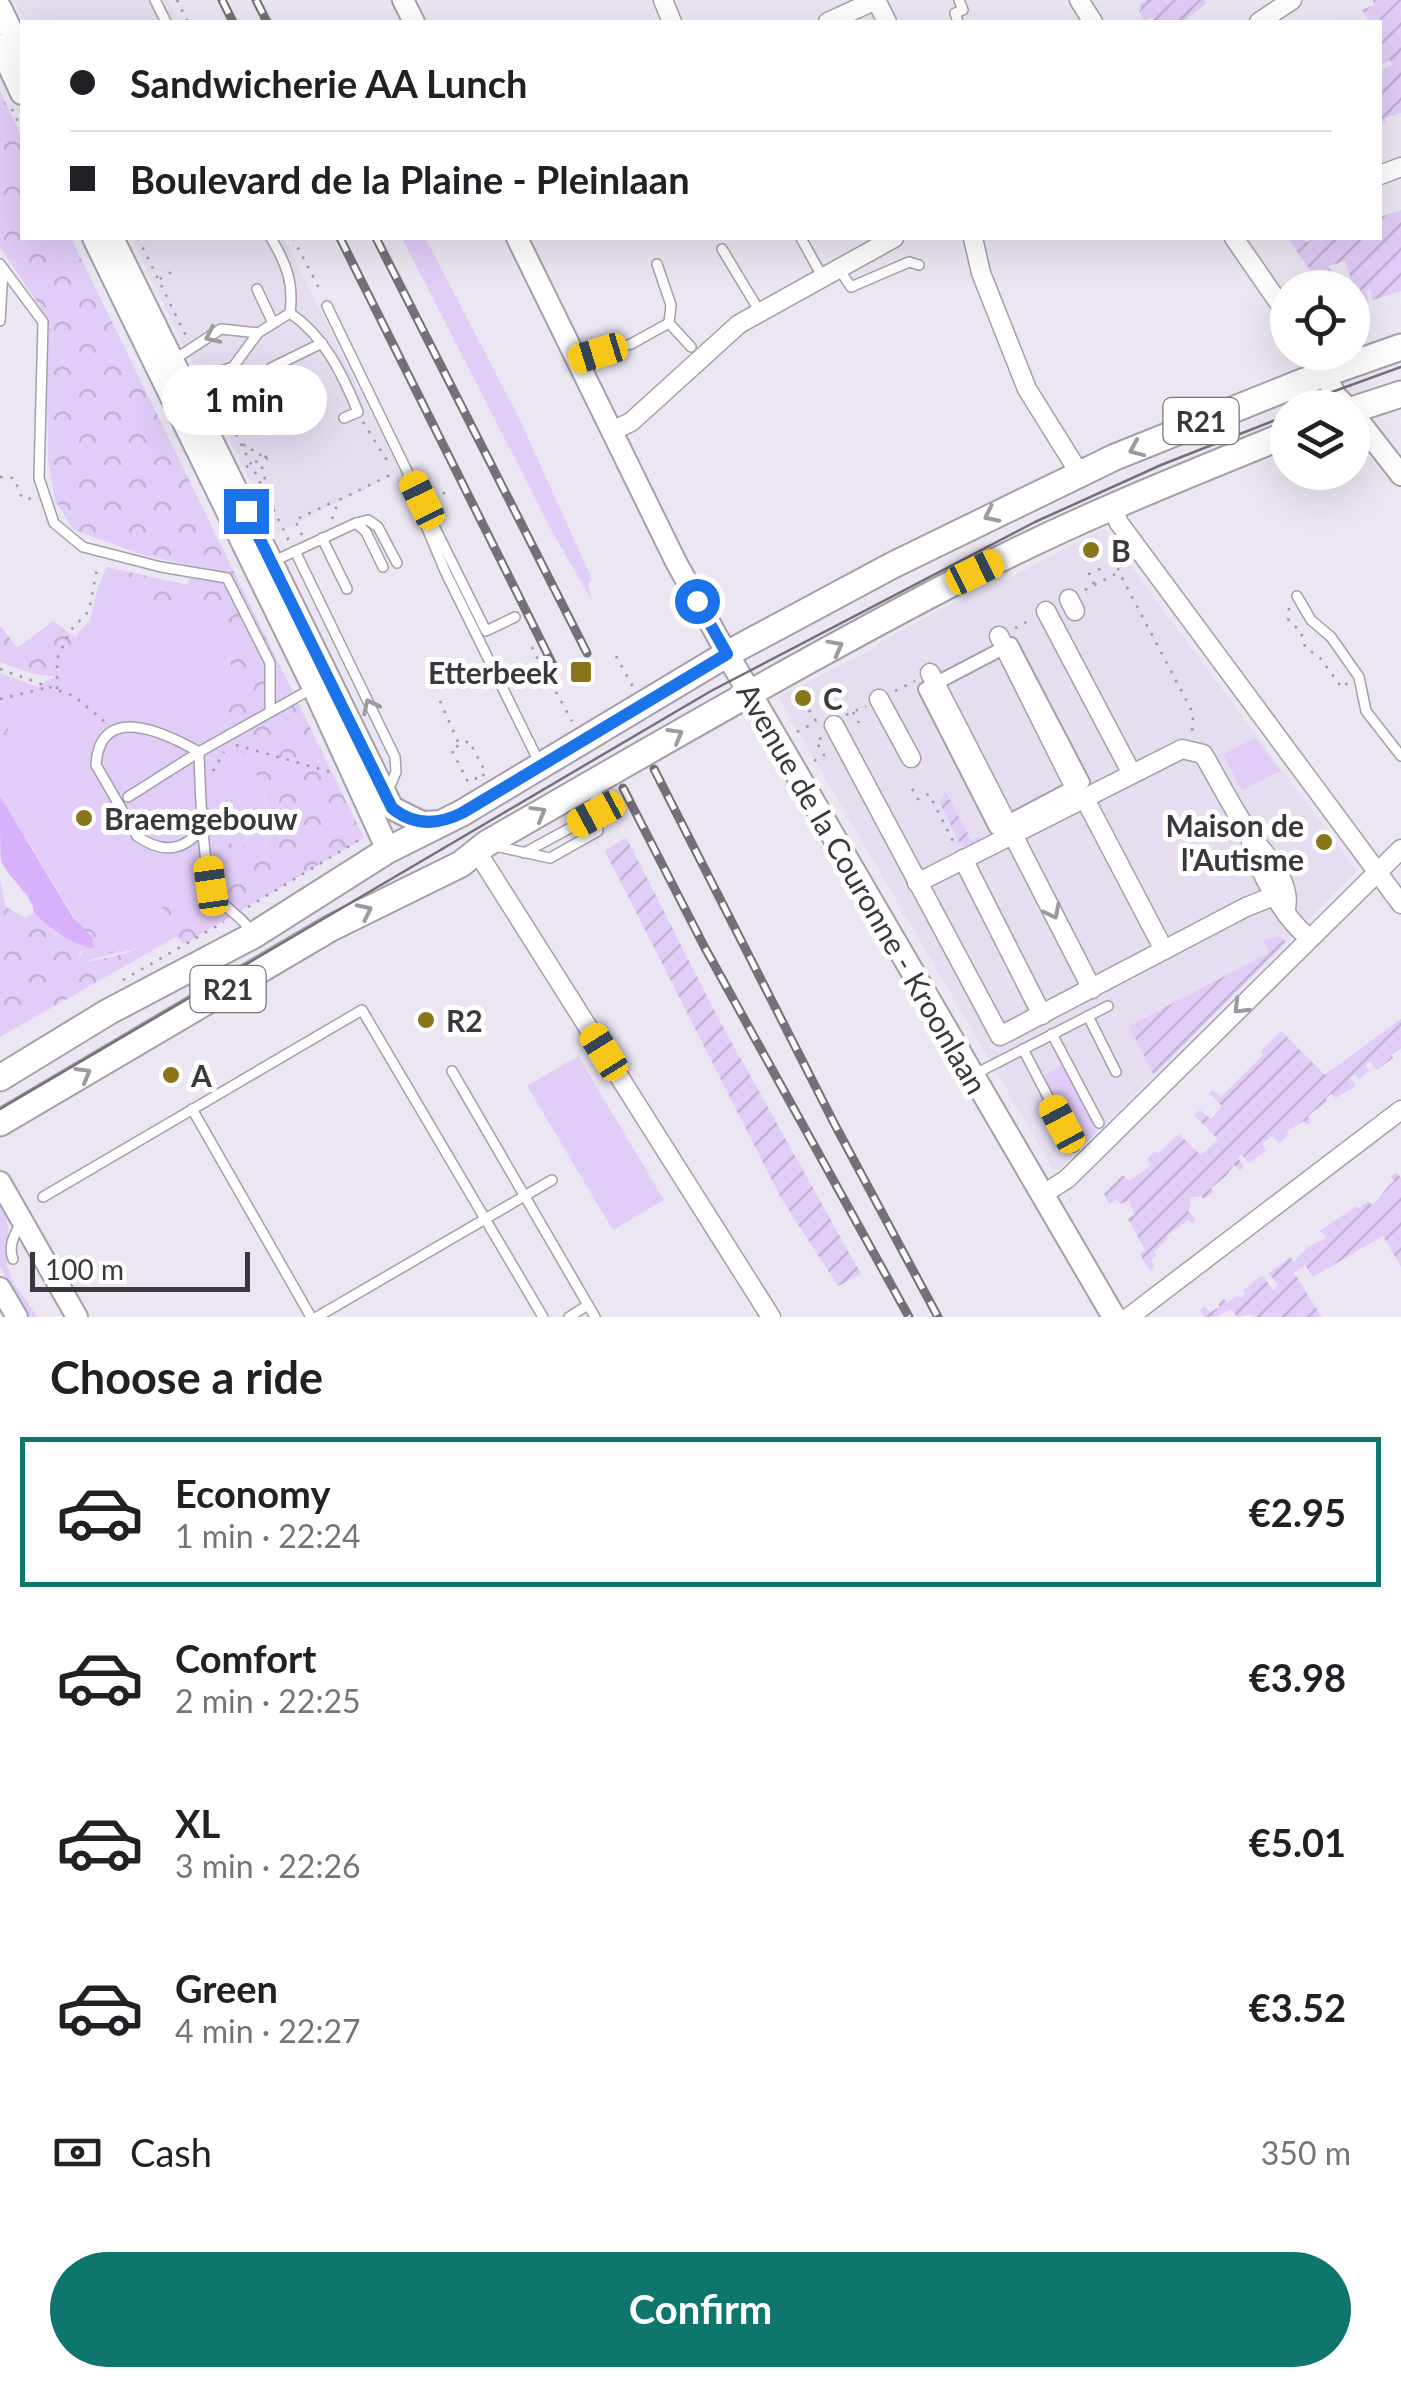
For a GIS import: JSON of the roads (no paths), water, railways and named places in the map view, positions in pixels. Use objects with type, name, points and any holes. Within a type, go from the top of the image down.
[{"type":"main road","points":[[0,8],[20,86]]},
{"type":"main road","points":[[95,240],[381,800],[408,818],[444,822]]},
{"type":"main road","points":[[113,240],[271,562],[322,685]]},
{"type":"main road","name":"R21","points":[[1370,354],[1401,348]]},
{"type":"main road","name":"R21","points":[[0,1078],[108,1012],[254,935],[378,842],[444,822],[727,654],[927,548],[1305,370]]},
{"type":"main road","points":[[1370,404],[1401,394]]},
{"type":"main road","name":"R21","points":[[0,1123],[331,928],[461,864],[481,847],[749,692],[975,572],[1112,508],[1270,442]]},
{"type":"main road","name":"Avenue de la Couronne - Kroonlaan","points":[[727,654],[1114,1317]]},
{"type":"main road","points":[[378,842],[381,800]]},
{"type":"street","points":[[832,20],[876,0]]},
{"type":"street","points":[[1261,20],[1292,0]]},
{"type":"street","name":"Avenue de la Couronne - Kroonlaan","points":[[519,240],[676,562],[727,654]]},
{"type":"street","points":[[612,431],[631,422],[738,324],[890,240]]},
{"type":"street","points":[[973,240],[981,273],[1027,389],[1080,474]]},
{"type":"street","points":[[1235,240],[1270,290]]},
{"type":"street","points":[[1370,435],[1401,475]]},
{"type":"street","points":[[1112,508],[1401,904]]},
{"type":"street","points":[[1046,611],[1053,637],[1112,751],[1132,774]]},
{"type":"street","points":[[1092,989],[933,678],[1002,642],[1164,950]]},
{"type":"street","points":[[879,700],[910,758]]},
{"type":"street","points":[[835,725],[917,883],[1000,1036],[1246,907],[1280,902],[1288,897],[1267,854],[1249,832],[1203,754],[1192,748],[1153,755],[1132,774],[1010,828],[917,883]]},
{"type":"street","points":[[481,847],[770,1317]]},
{"type":"street","points":[[1042,1195],[1067,1179],[1401,849]]},
{"type":"street","points":[[962,859],[1042,1015]]},
{"type":"street","points":[[1280,902],[1298,930],[1309,938]]},
{"type":"street","points":[[1129,1317],[1401,1110]]},
{"type":"street","points":[[0,1182],[77,1317]]},
{"type":"street","points":[[0,1288],[17,1317]]},
{"type":"lane","points":[[957,20],[955,14],[963,10],[959,0]]},
{"type":"lane","points":[[272,240],[287,265],[292,294],[290,313]]},
{"type":"lane","points":[[803,240],[831,273],[850,287],[909,262],[919,264]]},
{"type":"lane","points":[[722,249],[760,312]]},
{"type":"lane","points":[[657,264],[671,304],[668,323]]},
{"type":"lane","points":[[2,267],[43,322],[39,478],[54,523],[83,546],[161,567],[227,578],[270,663],[270,710]]},
{"type":"lane","points":[[0,320],[2,267]]},
{"type":"lane","points":[[257,289],[273,323]]},
{"type":"lane","points":[[327,306],[422,500],[423,515],[444,571],[541,766]]},
{"type":"lane","points":[[184,385],[233,366],[258,332],[290,313]]},
{"type":"lane","points":[[290,313],[313,329],[346,380],[358,412],[344,418]]},
{"type":"lane","points":[[577,360],[631,344],[668,323]]},
{"type":"lane","points":[[668,323],[691,347]]},
{"type":"lane","points":[[173,361],[221,328],[258,332]]},
{"type":"lane","points":[[271,368],[322,343]]},
{"type":"lane","points":[[423,515],[432,524],[486,630],[515,617]]},
{"type":"lane","points":[[271,562],[368,520],[378,527],[397,563]]},
{"type":"lane","points":[[356,522],[366,532],[383,567]]},
{"type":"lane","points":[[324,537],[347,589]]},
{"type":"lane","points":[[294,552],[395,757],[396,772],[381,800]]},
{"type":"lane","points":[[1299,599],[1311,620],[1331,638],[1358,677],[1366,711],[1401,756]]},
{"type":"lane","points":[[128,797],[270,710],[322,685]]},
{"type":"lane","points":[[199,752],[177,740],[123,726],[111,729],[102,738],[96,765],[137,836],[148,844],[170,849],[182,846],[195,838],[203,826]]},
{"type":"lane","points":[[199,752],[211,886],[216,897],[254,935]]},
{"type":"lane","points":[[481,847],[550,858],[598,831],[593,807],[602,777]]},
{"type":"lane","points":[[524,853],[596,814]]},
{"type":"lane","points":[[973,1075],[1108,1006]]},
{"type":"lane","points":[[43,1196],[362,1010],[543,1317]]},
{"type":"lane","points":[[1088,1016],[1116,1072]]},
{"type":"lane","points":[[1052,1034],[1099,1123]]},
{"type":"lane","points":[[1023,1049],[1074,1147]]},
{"type":"lane","points":[[452,1071],[595,1317]]},
{"type":"lane","points":[[192,1110],[314,1317],[552,1180]]},
{"type":"lane","points":[[13,1259],[10,1251],[22,1220]]},
{"type":"lane","points":[[569,1317],[588,1305]]},
{"type":"tram line","points":[[1338,390],[1401,367]]},
{"type":"tram line","points":[[0,1109],[711,691],[1035,522],[1161,465],[1270,422]]},
{"type":"railway","points":[[222,0],[232,20]]},
{"type":"railway","points":[[256,0],[266,20]]},
{"type":"railway","points":[[341,240],[556,671]]},
{"type":"railway","points":[[377,240],[587,653]]},
{"type":"railway","points":[[654,769],[835,1125],[938,1317]]},
{"type":"railway","points":[[623,788],[705,948],[909,1317]]},
{"type":"place","name":"B","points":[[1091,550]]},
{"type":"place","name":"Etterbeek","points":[[581,672]]},
{"type":"place","name":"C","points":[[803,698]]},
{"type":"place","name":"Braemgebouw","points":[[84,818]]},
{"type":"place","name":"Maison de l'Autisme","points":[[1324,842]]},
{"type":"place","name":"R2","points":[[426,1020]]},
{"type":"place","name":"A","points":[[171,1075]]}]
